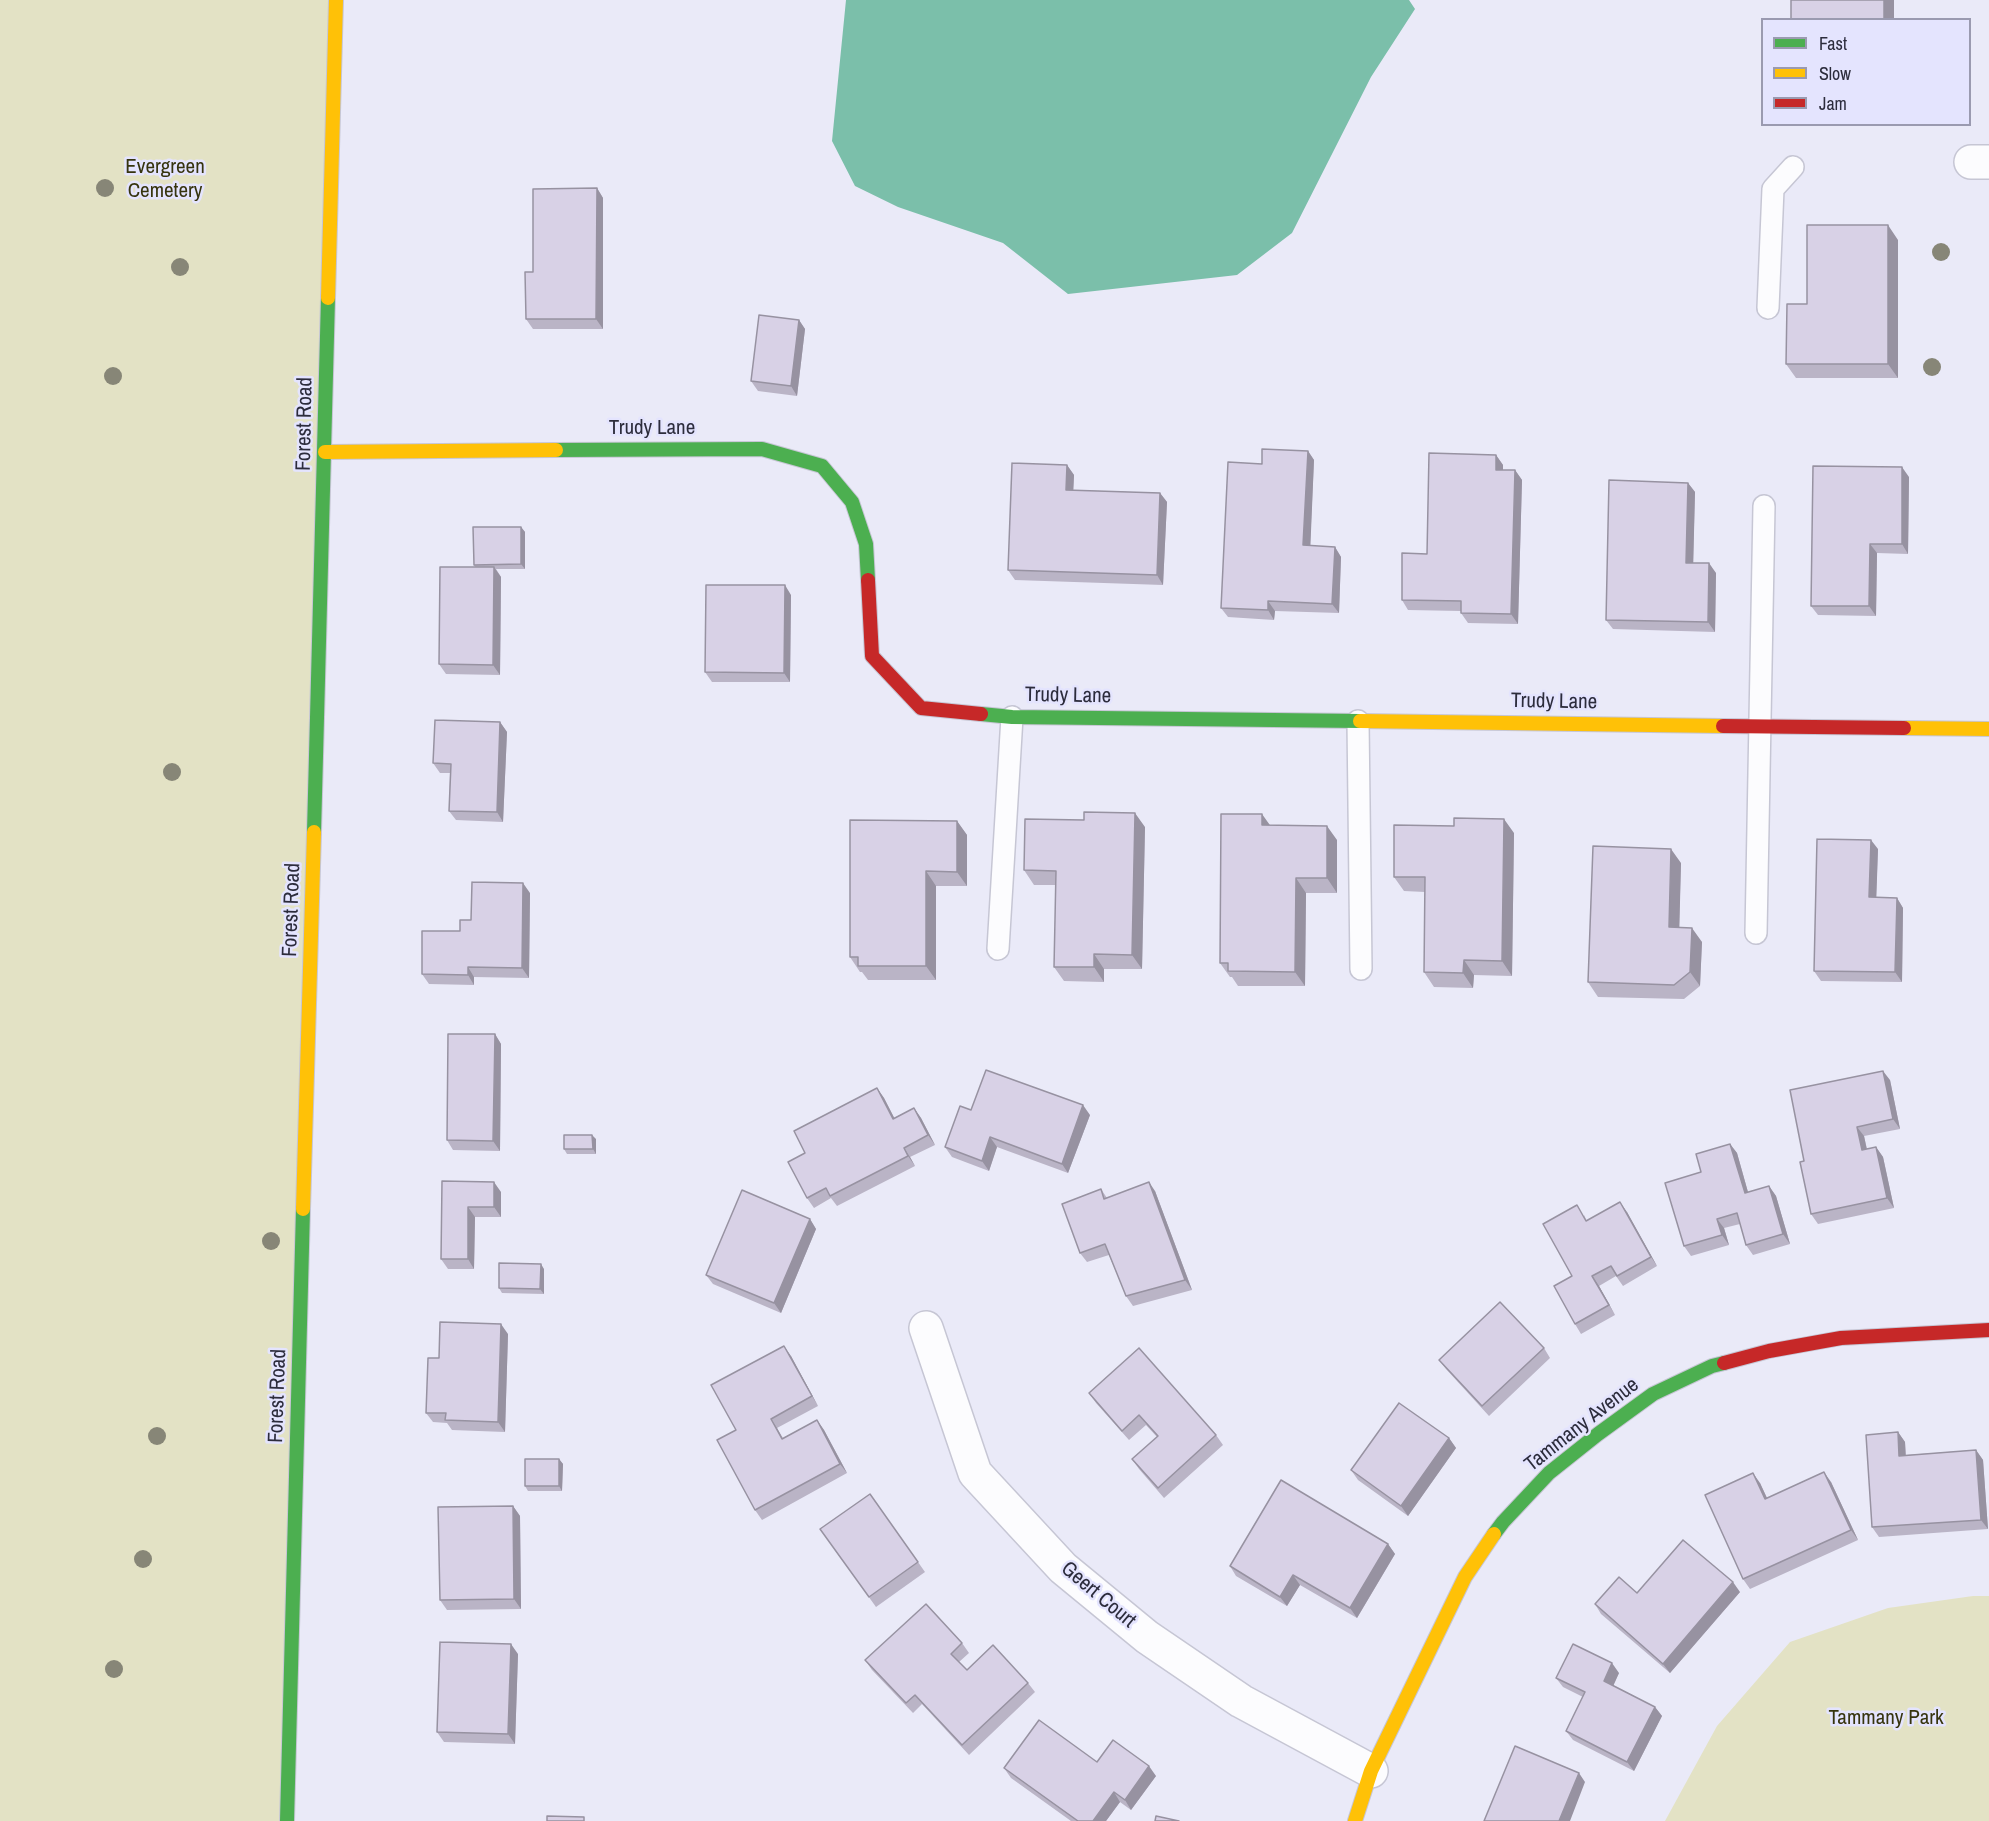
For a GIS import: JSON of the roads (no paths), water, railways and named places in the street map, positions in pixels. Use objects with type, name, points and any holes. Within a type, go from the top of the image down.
[{"type":"street","name":"Forest Road","points":[[287,1821],[336,0]]},
{"type":"street","name":"Trudy Lane","points":[[325,452],[762,448],[822,466],[852,502],[866,544],[872,656],[921,708],[1012,717],[1989,729]]},
{"type":"street","name":"Geert Court","points":[[926,1328],[975,1473],[1063,1568],[1147,1636],[1241,1701],[1371,1771]]},
{"type":"street","name":"Tammany Avenue","points":[[1355,1821],[1371,1771],[1465,1577],[1503,1522],[1549,1473],[1653,1395],[1712,1366],[1769,1351],[1841,1338],[1989,1330]]},
{"type":"lane","points":[[1768,308],[1773,189],[1793,166]]},
{"type":"lane","points":[[1756,933],[1764,506]]},
{"type":"lane","points":[[998,949],[1012,717]]},
{"type":"lane","points":[[1358,721],[1361,969]]},
{"type":"park label","name":"Evergreen Cemetery","points":[[165,179]]},
{"type":"park label","name":"Tammany Park","points":[[1886,1718]]}]
